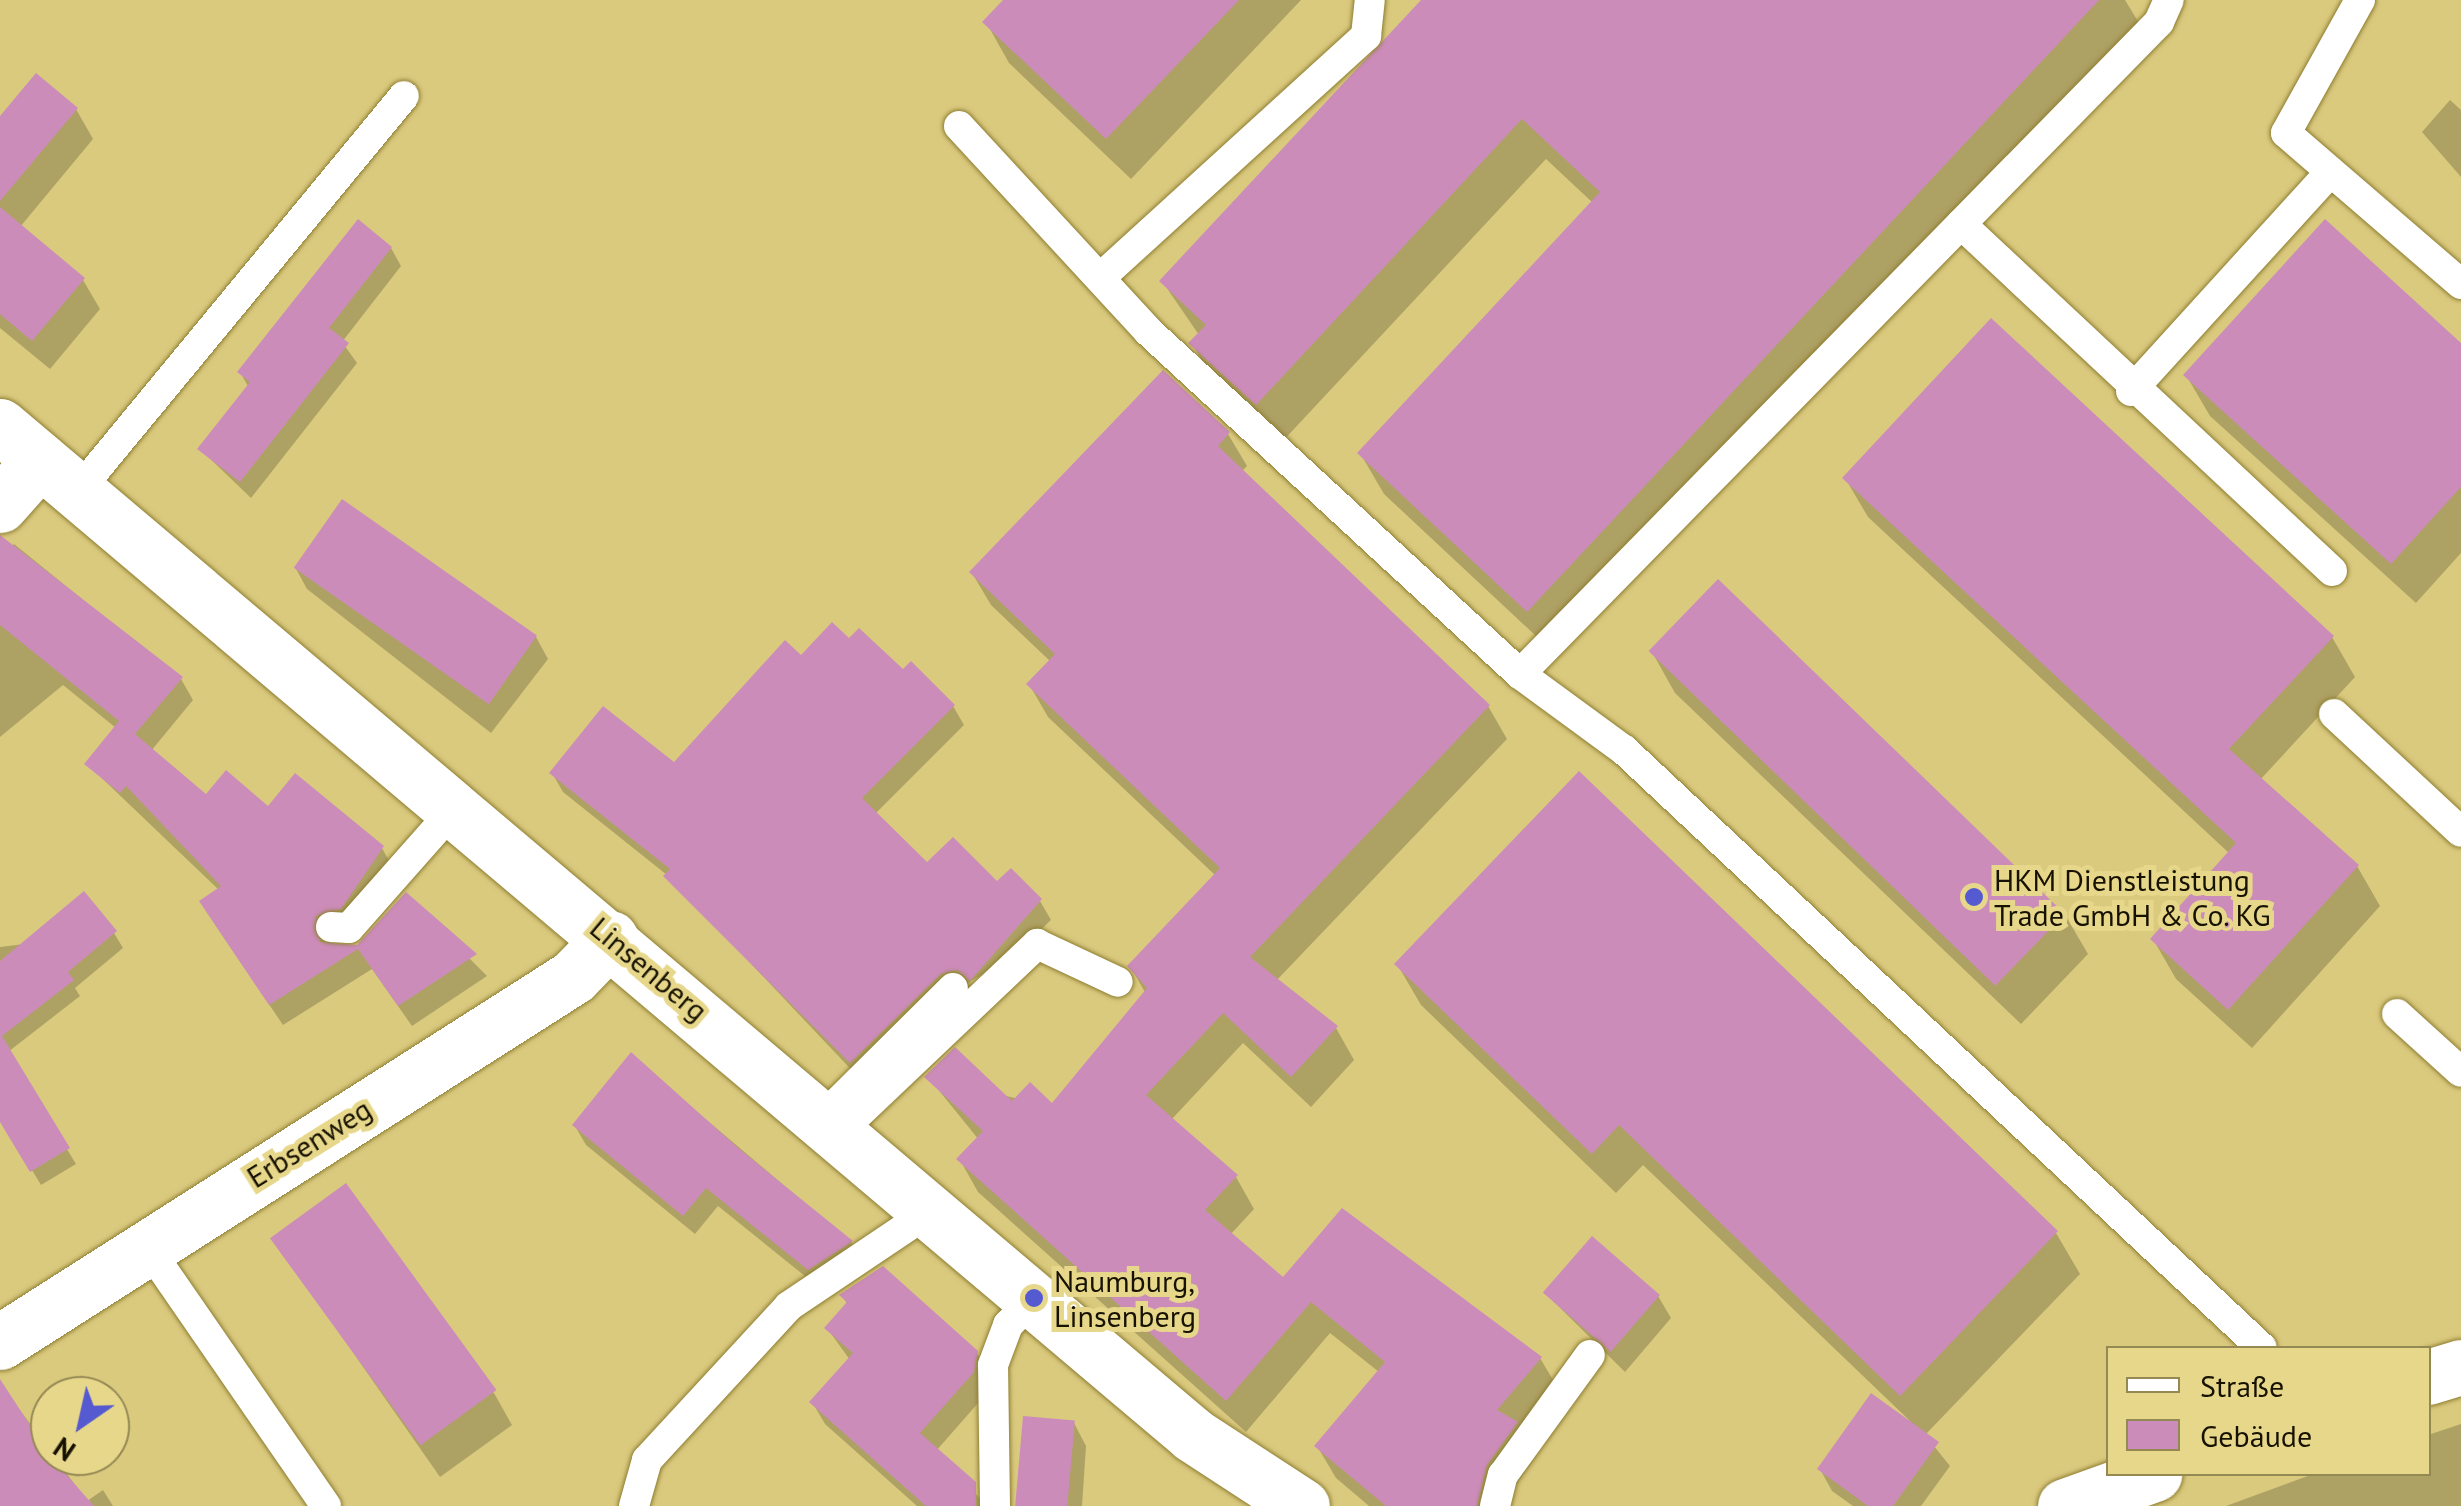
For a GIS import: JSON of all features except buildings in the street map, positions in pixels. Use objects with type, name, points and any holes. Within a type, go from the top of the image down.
[{"type":"main road","name":"Linsenberg","points":[[0,426],[831,1124],[1193,1435],[1302,1506]]},
{"type":"main road","points":[[0,506],[59,476]]},
{"type":"main road","name":"Erbsenweg","points":[[0,1342],[573,977],[611,938]]},
{"type":"main road","points":[[2431,1376],[2461,1367]]},
{"type":"main road","points":[[2065,1506],[2148,1476]]},
{"type":"lane","points":[[1100,278],[1366,36],[1370,0]]},
{"type":"lane","points":[[1520,674],[2160,22],[2168,0]]},
{"type":"lane","points":[[2360,0],[2286,133],[2461,284]]},
{"type":"lane","points":[[59,476],[404,96]]},
{"type":"lane","points":[[959,126],[1100,278],[1520,674],[1624,750],[2260,1346]]},
{"type":"lane","points":[[2131,391],[2330,172]]},
{"type":"lane","points":[[1961,224],[2131,391],[2332,571]]},
{"type":"lane","points":[[2334,714],[2461,832]]},
{"type":"lane","points":[[331,927],[349,928],[456,807]]},
{"type":"lane","points":[[831,1124],[1036,944],[1118,982]]},
{"type":"lane","points":[[831,1124],[952,988]]},
{"type":"lane","points":[[2396,1014],[2461,1072]]},
{"type":"lane","points":[[634,1506],[647,1460],[789,1306],[932,1210]]},
{"type":"lane","points":[[146,1246],[326,1506]]},
{"type":"lane","points":[[995,1506],[993,1366],[1008,1325],[1034,1298]]},
{"type":"lane","points":[[1494,1506],[1503,1475],[1590,1355]]},
{"type":"place","name":"HKM Dienstleistung Trade GmbH & Co. KG","points":[[1974,897]]},
{"type":"place","name":"Naumburg, Linsenberg","points":[[1034,1298]]}]
